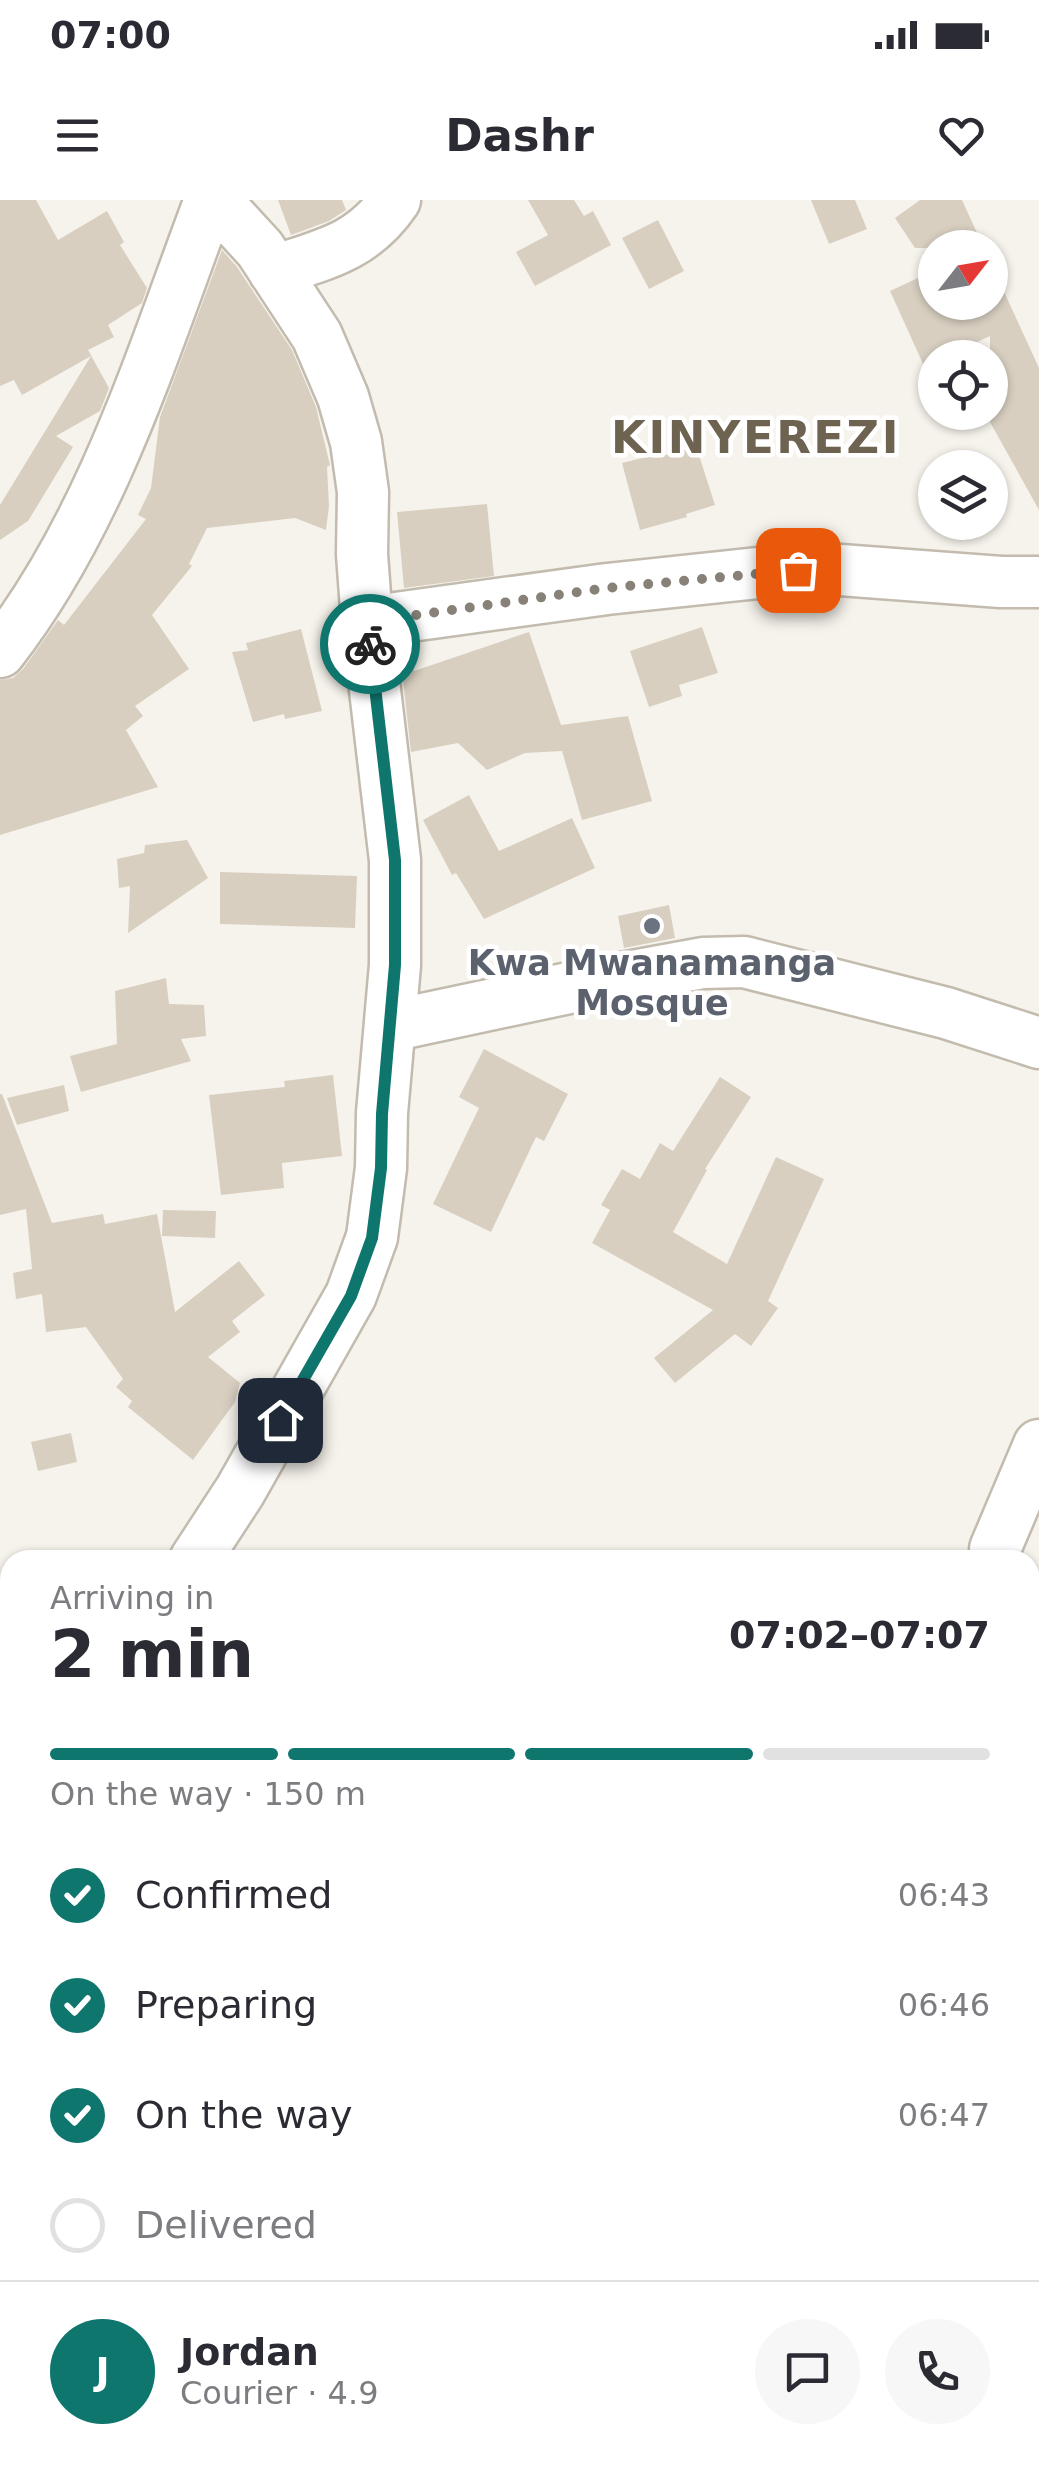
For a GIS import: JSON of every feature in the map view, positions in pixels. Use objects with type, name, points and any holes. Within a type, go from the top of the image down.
[{"type":"street","points":[[0,652],[22,624],[79,529],[108,470],[213,200],[260,249],[318,336],[356,442],[367,622],[395,860],[395,965],[381,1168],[372,1238],[351,1296],[240,1491],[202,1550]]},
{"type":"street","points":[[274,271],[342,248],[363,236],[395,200]]},
{"type":"street","points":[[367,622],[607,588],[768,572],[827,569],[1039,582]]},
{"type":"street","points":[[390,1026],[703,963],[744,962],[946,1013],[1039,1043]]},
{"type":"street","points":[[995,1549],[1039,1445]]},
{"type":"building","points":[[0,200],[36,200],[58,240],[107,211],[124,242],[120,245],[147,288],[142,303],[108,325],[114,337],[88,350],[109,388],[100,411],[56,436],[73,447],[28,521],[0,540],[0,505],[91,356],[22,395],[14,380],[0,386]]},
{"type":"building","points":[[278,200],[342,200],[346,210],[291,235]]},
{"type":"building","points":[[528,200],[574,200],[584,216],[593,211],[611,245],[535,286],[516,252],[548,235]]},
{"type":"building","points":[[811,200],[855,200],[867,229],[829,244]]},
{"type":"building","points":[[920,200],[962,200],[976,230],[918,230],[915,248],[895,218]]},
{"type":"building","points":[[658,220],[684,271],[649,289],[622,238]]},
{"type":"building","points":[[222,250],[292,350],[316,407],[330,465],[326,530],[295,518],[207,528],[189,564],[192,566],[152,615],[189,669],[135,706],[143,716],[126,730],[158,787],[0,835],[0,680],[13,678],[23,669],[58,620],[64,625],[146,519],[138,515],[151,488],[160,417]]},
{"type":"building","points":[[918,278],[918,320],[1008,320],[1008,300],[1039,368],[1039,510],[994,430],[1008,430],[1008,340],[990,340],[990,336],[981,340],[918,340],[918,353],[890,291]]},
{"type":"building","points":[[696,446],[715,505],[640,530],[622,463]]},
{"type":"building","points":[[487,504],[494,576],[404,588],[397,512]]},
{"type":"building","points":[[702,627],[718,673],[679,685],[682,696],[649,707],[630,651]]},
{"type":"building","points":[[301,629],[322,711],[285,719],[284,714],[253,722],[232,652],[248,650],[246,643]]},
{"type":"building","points":[[529,632],[561,725],[628,716],[652,801],[582,820],[562,751],[525,753],[487,770],[458,743],[411,752],[401,662],[410,658],[414,671]]},
{"type":"building","points":[[469,795],[499,851],[572,818],[595,868],[484,919],[456,873],[452,875],[423,820]]},
{"type":"building","points":[[187,840],[208,878],[128,933],[130,886],[119,888],[117,859],[144,853],[145,845]]},
{"type":"building","points":[[220,872],[357,876],[355,928],[220,924]]},
{"type":"building","points":[[669,905],[675,938],[624,948],[618,916]]},
{"type":"building","points":[[166,978],[169,1004],[204,1005],[206,1036],[181,1039],[191,1061],[81,1092],[70,1056],[117,1044],[115,991]]},
{"type":"building","points":[[484,1049],[568,1094],[544,1141],[536,1137],[491,1232],[433,1204],[479,1108],[459,1097]]},
{"type":"building","points":[[333,1075],[342,1156],[282,1163],[284,1188],[221,1195],[209,1095],[285,1087],[284,1081]]},
{"type":"building","points":[[720,1077],[751,1097],[705,1169],[673,1232],[727,1264],[776,1157],[824,1179],[768,1301],[778,1308],[751,1346],[735,1334],[675,1383],[654,1358],[713,1310],[592,1243],[610,1210],[601,1205],[622,1169],[640,1179],[660,1143],[673,1151]]},
{"type":"building","points":[[64,1085],[69,1111],[17,1125],[7,1098]]},
{"type":"building","points":[[0,1094],[52,1223],[103,1214],[105,1224],[157,1214],[175,1312],[239,1261],[265,1295],[232,1321],[240,1332],[208,1357],[240,1383],[235,1402],[193,1460],[128,1407],[132,1401],[116,1387],[123,1379],[86,1327],[46,1332],[42,1294],[16,1299],[13,1273],[32,1269],[26,1209],[0,1215]]},
{"type":"building","points":[[163,1210],[216,1211],[215,1238],[162,1236]]},
{"type":"building","points":[[71,1433],[77,1462],[38,1471],[31,1442]]},
{"type":"way so far","points":[[370,644],[367,622],[607,588],[798,570]]},
{"type":"place","name":"Kwa Mwanamanga Mosque","points":[[652,926]]},
{"type":"district","name":"KINYEREZI","points":[[756,437]]},
{"type":"route","points":[[280,1420],[351,1296],[372,1238],[381,1168],[395,965],[395,860],[370,644]]}]
